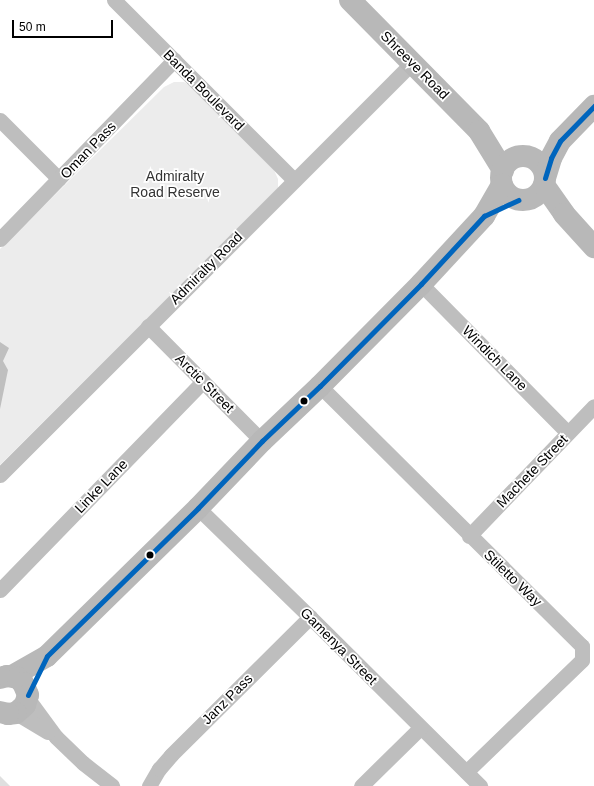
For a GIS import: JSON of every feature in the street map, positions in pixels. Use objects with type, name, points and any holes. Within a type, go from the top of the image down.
[{"type":"street","name":"Banda Boulevard","points":[[114,0],[294,180]]},
{"type":"street","name":"Shreeve Road","points":[[350,0],[413,62],[479,131],[506,147],[523,179],[564,214],[594,247]]},
{"type":"street","name":"Oman Pass","points":[[0,239],[60,179],[174,60]]},
{"type":"street","name":"Admiralty Road","points":[[0,475],[413,62]]},
{"type":"street","points":[[13,709],[47,656],[198,508],[262,441],[320,386],[421,284],[484,216],[523,179],[551,158],[560,141],[594,106]]},
{"type":"street","points":[[0,120],[60,179]]},
{"type":"street","name":"Windich Lane","points":[[421,284],[568,433]]},
{"type":"street","name":"Arctic Street","points":[[148,326],[262,441]]},
{"type":"street","name":"Linke Lane","points":[[0,590],[203,381]]},
{"type":"street","name":"Stiletto Way","points":[[320,386],[469,536],[582,646],[582,660],[466,772]]},
{"type":"street","name":"Machete Street","points":[[469,536],[594,406]]},
{"type":"street","name":"Gamenya Street","points":[[198,508],[480,786]]},
{"type":"street","name":"Janz Pass","points":[[149,786],[159,769],[171,755],[310,617]]},
{"type":"street","points":[[4,677],[47,656]]},
{"type":"street","points":[[4,677],[24,682],[13,709]]},
{"type":"street","points":[[13,709],[56,737],[83,763],[112,786]]},
{"type":"street","points":[[361,786],[420,728]]},
{"type":"green space","name":"Admiralty Road Reserve","points":[[174,82],[184,82],[192,87],[274,170],[278,179],[278,188],[0,465],[0,249],[164,87]]},
{"type":"shaded area","points":[[0,342],[9,348],[3,361],[8,370],[0,409]]},
{"type":"building","points":[[0,776],[10,786],[0,786]]},
{"type":"transit line","points":[[545,178],[551,158],[560,141],[594,106]]},
{"type":"transit line","points":[[28,695],[47,656],[198,508],[262,441],[320,386],[421,284],[484,216],[518,200]]}]
